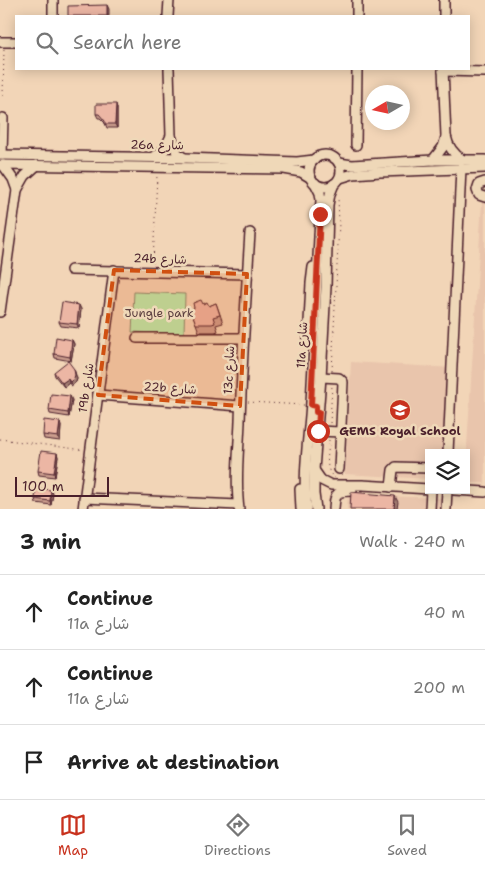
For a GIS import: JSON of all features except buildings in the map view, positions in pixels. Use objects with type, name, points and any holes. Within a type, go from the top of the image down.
[{"type":"street","points":[[53,0],[53,15]]},
{"type":"street","points":[[168,15],[169,0]]},
{"type":"street","points":[[357,0],[357,15]]},
{"type":"street","points":[[444,0],[444,15]]},
{"type":"street","points":[[2,42],[15,42]]},
{"type":"street","points":[[169,70],[170,136],[177,153],[185,158]]},
{"type":"street","points":[[356,145],[357,70]]},
{"type":"street","points":[[448,449],[462,164],[447,142],[443,70],[485,72]]},
{"type":"street","points":[[1,155],[3,118]]},
{"type":"street","points":[[154,158],[164,150],[170,136]]},
{"type":"street","points":[[433,160],[440,152],[446,136]]},
{"type":"street","name":"26a شارع","points":[[1,155],[297,162],[314,160]]},
{"type":"street","points":[[337,182],[341,170],[339,163],[333,157],[321,156],[314,160],[310,166],[310,174],[313,180],[322,186],[330,186],[353,174],[462,164],[485,160]]},
{"type":"street","points":[[339,163],[352,165],[433,160],[485,168]]},
{"type":"street","points":[[1,165],[13,179],[17,190]]},
{"type":"street","name":"26a شارع","points":[[1,165],[290,170],[301,172],[313,180]]},
{"type":"street","points":[[0,312],[3,277],[17,190],[24,176],[37,165]]},
{"type":"street","name":"11a شارع","points":[[307,509],[306,477],[312,396],[321,200],[319,189],[313,180]]},
{"type":"street","name":"11a شارع","points":[[315,506],[314,470],[326,287],[328,205],[330,194],[337,182]]},
{"type":"street","points":[[485,182],[479,184],[477,190],[479,195],[485,197]]},
{"type":"street","name":"13c شارع","points":[[238,507],[240,406],[250,233]]},
{"type":"street","points":[[301,509],[300,485],[306,405],[311,283],[312,270],[318,252]]},
{"type":"street","name":"24b شارع","points":[[72,270],[247,274]]},
{"type":"street","name":"19b شارع","points":[[83,509],[114,270]]},
{"type":"street","points":[[137,338],[243,338]]},
{"type":"street","points":[[321,377],[341,378],[343,382],[339,469]]},
{"type":"street","name":"22b شارع","points":[[98,396],[240,406]]},
{"type":"street","points":[[318,431],[341,432]]},
{"type":"street","points":[[392,488],[393,470],[396,467],[425,468]]},
{"type":"street","points":[[314,470],[321,480],[333,485]]},
{"type":"street","points":[[315,506],[319,493],[333,485],[425,490]]},
{"type":"street","points":[[334,509],[335,496],[338,492],[357,490],[362,485]]},
{"type":"street","points":[[470,491],[485,492]]},
{"type":"street","points":[[430,494],[430,509]]},
{"type":"street","points":[[446,509],[447,494]]},
{"type":"street","points":[[84,498],[238,507]]},
{"type":"path","points":[[2,42],[3,96]]},
{"type":"path","points":[[153,272],[157,167]]},
{"type":"path","points":[[333,485],[338,478],[331,475],[328,467],[339,223],[338,194]]},
{"type":"path","points":[[240,406],[247,406],[248,402],[306,405]]},
{"type":"path","points":[[319,412],[331,412]]},
{"type":"path","points":[[0,439],[90,450]]},
{"type":"highlighted area","points":[[114,270],[247,274],[240,406],[98,395]]},
{"type":"shaded area","points":[[482,202],[485,202],[485,483],[470,483],[470,449],[467,449]]},
{"type":"shaded area","name":"GEMS Royal School","points":[[351,362],[453,368],[448,449],[425,449],[425,479],[345,474]]},
{"type":"shaded area","points":[[348,495],[443,498],[443,509],[347,509]]},
{"type":"green space","name":"Jungle park","points":[[134,292],[185,294],[184,334],[132,332]]},
{"type":"place","name":"GEMS Royal School","points":[[400,410]]},
{"type":"route","points":[[318,431],[319,412],[316,412],[316,406],[311,405],[320,214]]}]
